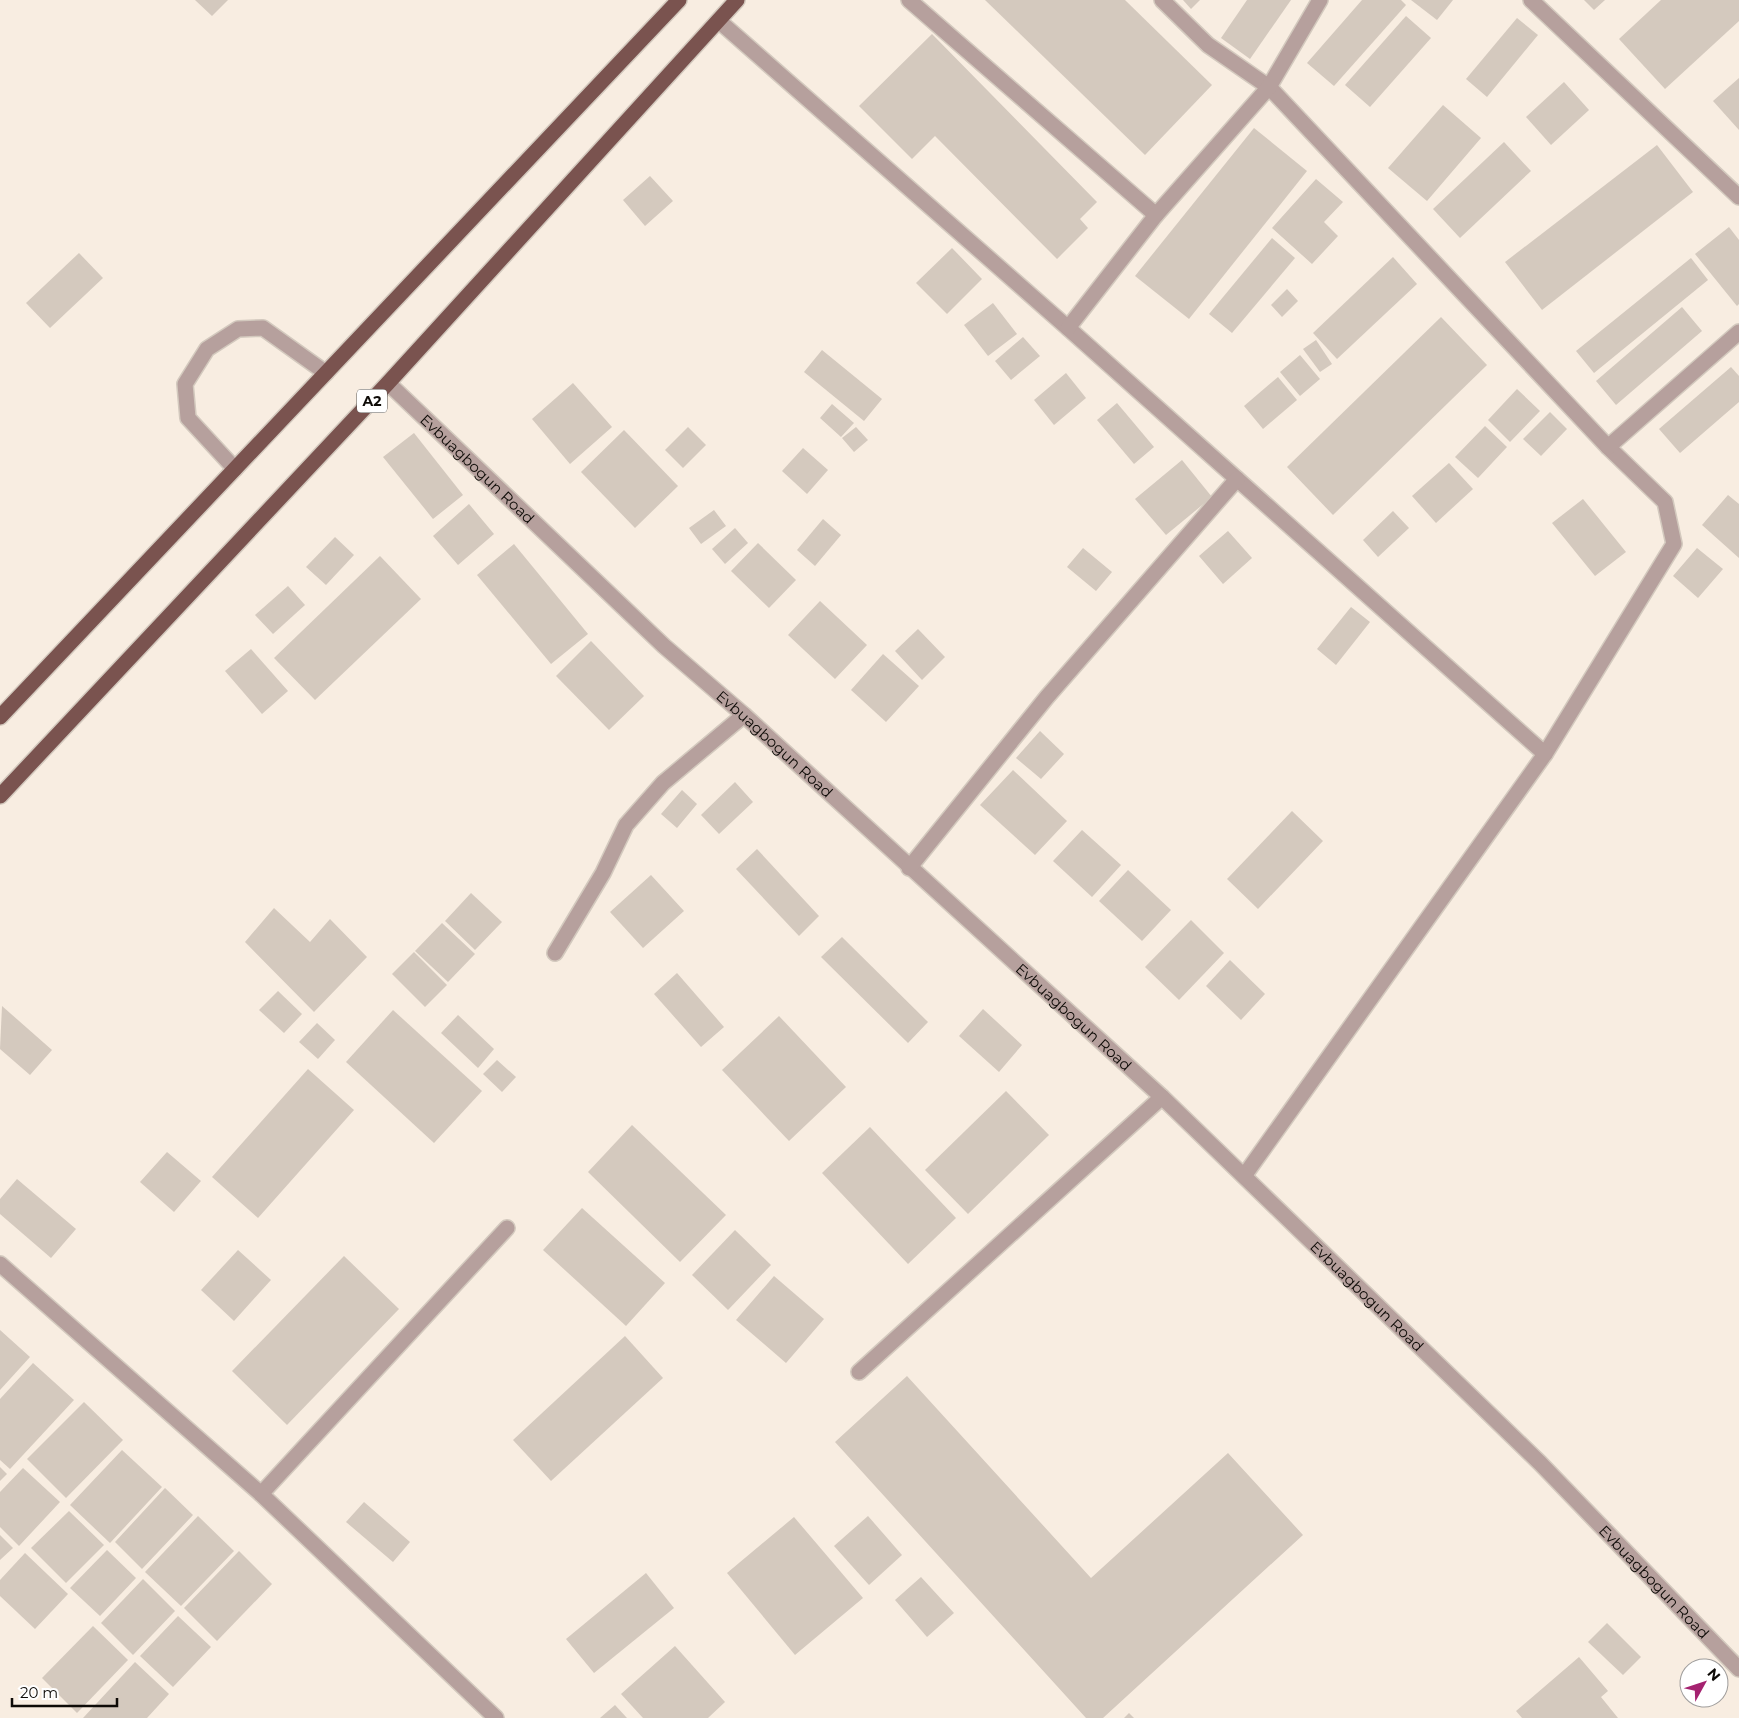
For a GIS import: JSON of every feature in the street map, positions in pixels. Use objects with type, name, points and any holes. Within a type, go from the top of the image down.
[{"type":"highway","points":[[0,717],[679,0]]},
{"type":"highway","name":"A2","points":[[0,796],[388,383],[720,22],[738,0]]},
{"type":"street","points":[[909,0],[1156,216]]},
{"type":"street","points":[[1162,0],[1208,45],[1268,87],[1608,447],[1665,502],[1674,544],[1545,754],[1244,1176]]},
{"type":"street","points":[[1068,328],[1156,216],[1268,87],[1320,0]]},
{"type":"street","points":[[1531,0],[1739,197]]},
{"type":"street","points":[[720,22],[1068,328],[1545,754]]},
{"type":"street","points":[[235,469],[188,418],[185,384],[207,348],[238,329],[263,328],[326,373]]},
{"type":"street","points":[[1608,447],[1739,332]]},
{"type":"street","name":"Evbuagbogun Road","points":[[388,383],[657,639],[744,715],[909,868],[1162,1097],[1540,1463],[1739,1669]]},
{"type":"street","points":[[909,868],[1047,697],[1237,479]]},
{"type":"street","points":[[555,953],[602,873],[626,825],[662,783],[744,715]]},
{"type":"street","points":[[859,1372],[1162,1097]]},
{"type":"street","points":[[261,1494],[507,1228]]},
{"type":"street","points":[[0,1264],[261,1494],[496,1718]]},
{"type":"building","points":[[195,0],[228,0],[212,16]]},
{"type":"building","points":[[985,0],[1125,0],[1212,85],[1145,155]]},
{"type":"building","points":[[1183,0],[1200,0],[1191,9]]},
{"type":"building","points":[[1247,0],[1291,0],[1250,59],[1221,38]]},
{"type":"building","points":[[1362,0],[1401,0],[1406,5],[1334,86],[1307,63]]},
{"type":"building","points":[[1411,0],[1453,0],[1437,20]]},
{"type":"building","points":[[1584,0],[1605,0],[1594,10]]},
{"type":"building","points":[[1661,0],[1739,0],[1739,21],[1665,89],[1619,39]]},
{"type":"building","points":[[1406,16],[1431,38],[1370,107],[1345,85]]},
{"type":"building","points":[[1517,18],[1538,35],[1487,97],[1466,79]]},
{"type":"building","points":[[932,34],[1097,202],[1080,219],[1088,228],[1057,259],[935,136],[912,159],[859,106]]},
{"type":"building","points":[[1739,78],[1739,130],[1713,101]]},
{"type":"building","points":[[1564,82],[1589,110],[1551,145],[1526,117]]},
{"type":"building","points":[[1443,105],[1481,138],[1427,201],[1388,168]]},
{"type":"building","points":[[1254,128],[1307,171],[1189,319],[1135,276]]},
{"type":"building","points":[[1504,142],[1531,171],[1460,238],[1433,209]]},
{"type":"building","points":[[1657,145],[1693,192],[1542,310],[1505,262]]},
{"type":"building","points":[[650,176],[673,201],[645,226],[623,200]]},
{"type":"building","points":[[1316,179],[1343,202],[1324,222],[1338,236],[1312,264],[1272,228]]},
{"type":"building","points":[[1729,227],[1739,240],[1739,304],[1737,306],[1695,254]]},
{"type":"building","points":[[1272,238],[1295,258],[1232,333],[1209,314]]},
{"type":"building","points":[[952,248],[982,279],[947,314],[916,283]]},
{"type":"building","points":[[79,253],[103,278],[50,328],[26,303]]},
{"type":"building","points":[[1393,257],[1417,284],[1337,359],[1313,333]]},
{"type":"building","points":[[1691,258],[1708,280],[1594,373],[1576,351]]},
{"type":"building","points":[[1287,289],[1298,301],[1282,317],[1271,305]]},
{"type":"building","points":[[993,303],[1017,334],[988,356],[964,325]]},
{"type":"building","points":[[1682,307],[1702,331],[1616,405],[1596,381]]},
{"type":"building","points":[[1441,317],[1487,365],[1333,515],[1287,467]]},
{"type":"building","points":[[1023,337],[1040,356],[1011,380],[995,361]]},
{"type":"building","points":[[1316,340],[1332,364],[1320,372],[1303,349]]},
{"type":"building","points":[[822,350],[882,399],[864,421],[804,372]]},
{"type":"building","points":[[1300,355],[1320,379],[1300,396],[1280,372]]},
{"type":"building","points":[[1731,367],[1739,376],[1739,402],[1680,453],[1659,429]]},
{"type":"building","points":[[1066,373],[1086,398],[1054,425],[1034,400]]},
{"type":"building","points":[[1278,377],[1297,400],[1263,429],[1244,406]]},
{"type":"building","points":[[573,383],[612,427],[570,464],[532,419]]},
{"type":"building","points":[[1517,389],[1540,411],[1510,442],[1488,420]]},
{"type":"building","points":[[1117,403],[1154,447],[1134,464],[1097,420]]},
{"type":"building","points":[[832,404],[854,423],[841,437],[820,418]]},
{"type":"building","points":[[1550,412],[1567,429],[1541,456],[1523,439]]},
{"type":"building","points":[[1485,426],[1507,447],[1478,478],[1455,457]]},
{"type":"building","points":[[688,427],[706,445],[683,468],[665,450]]},
{"type":"building","points":[[856,427],[868,440],[854,452],[842,438]]},
{"type":"building","points":[[624,430],[678,486],[635,528],[581,472]]},
{"type":"building","points":[[414,433],[463,495],[433,519],[383,457]]},
{"type":"building","points":[[803,448],[828,470],[807,494],[782,471]]},
{"type":"building","points":[[1182,460],[1212,497],[1166,535],[1135,499]]},
{"type":"building","points":[[1449,463],[1473,489],[1436,523],[1412,496]]},
{"type":"building","points":[[1728,495],[1739,504],[1739,558],[1702,525]]},
{"type":"building","points":[[1583,499],[1626,552],[1595,576],[1552,523]]},
{"type":"building","points":[[469,504],[494,534],[458,565],[433,536]]},
{"type":"building","points":[[714,510],[726,526],[701,544],[689,528]]},
{"type":"building","points":[[1393,511],[1409,528],[1378,557],[1363,540]]},
{"type":"building","points":[[823,519],[841,535],[815,566],[797,550]]},
{"type":"building","points":[[735,528],[748,543],[725,564],[712,549]]},
{"type":"building","points":[[1228,531],[1252,558],[1223,584],[1199,556]]},
{"type":"building","points":[[335,537],[354,555],[326,585],[306,567]]},
{"type":"building","points":[[758,543],[796,580],[769,608],[731,571]]},
{"type":"building","points":[[514,544],[588,634],[551,664],[477,575]]},
{"type":"building","points":[[1083,548],[1112,572],[1096,591],[1067,567]]},
{"type":"building","points":[[1697,548],[1723,569],[1698,598],[1673,576]]},
{"type":"building","points":[[380,556],[421,599],[315,700],[274,658]]},
{"type":"building","points":[[288,586],[305,605],[273,634],[255,615]]},
{"type":"building","points":[[820,601],[867,645],[835,679],[788,635]]},
{"type":"building","points":[[1351,607],[1370,622],[1336,665],[1317,649]]},
{"type":"building","points":[[918,629],[945,657],[922,680],[895,651]]},
{"type":"building","points":[[591,641],[644,696],[609,730],[556,676]]},
{"type":"building","points":[[251,649],[288,691],[262,714],[225,671]]},
{"type":"building","points":[[883,654],[919,686],[886,722],[851,690]]},
{"type":"building","points":[[1040,731],[1064,754],[1041,779],[1016,758]]},
{"type":"building","points":[[1013,770],[1067,821],[1035,855],[980,805]]},
{"type":"building","points":[[735,782],[753,802],[719,834],[701,815]]},
{"type":"building","points":[[682,790],[697,804],[677,828],[661,814]]},
{"type":"building","points":[[1292,811],[1323,841],[1258,909],[1227,879]]},
{"type":"building","points":[[1082,830],[1121,865],[1092,897],[1053,861]]},
{"type":"building","points":[[757,849],[819,916],[799,936],[736,869]]},
{"type":"building","points":[[1128,870],[1171,910],[1142,941],[1099,901]]},
{"type":"building","points":[[651,875],[684,911],[643,948],[610,912]]},
{"type":"building","points":[[471,893],[502,922],[475,950],[445,921]]},
{"type":"building","points":[[274,908],[310,942],[330,919],[367,957],[314,1012],[245,942]]},
{"type":"building","points":[[1191,920],[1224,953],[1179,1000],[1145,967]]},
{"type":"building","points":[[442,923],[475,954],[448,982],[415,951]]},
{"type":"building","points":[[842,937],[928,1022],[908,1043],[821,957]]},
{"type":"building","points":[[414,952],[447,985],[425,1007],[392,974]]},
{"type":"building","points":[[1230,960],[1265,994],[1241,1020],[1206,986]]},
{"type":"building","points":[[677,973],[724,1027],[701,1047],[654,994]]},
{"type":"building","points":[[278,991],[302,1014],[284,1033],[259,1010]]},
{"type":"building","points":[[2,1006],[52,1050],[30,1075],[0,1049]]},
{"type":"building","points":[[983,1009],[1022,1045],[999,1072],[959,1036]]},
{"type":"building","points":[[393,1010],[482,1091],[434,1143],[346,1062]]},
{"type":"building","points":[[458,1015],[494,1049],[478,1068],[441,1033]]},
{"type":"building","points":[[779,1016],[846,1087],[789,1141],[722,1070]]},
{"type":"building","points":[[317,1023],[335,1040],[318,1059],[299,1042]]},
{"type":"building","points":[[497,1060],[516,1077],[502,1092],[483,1074]]},
{"type":"building","points":[[308,1069],[354,1110],[258,1218],[212,1177]]},
{"type":"building","points":[[1006,1091],[1049,1135],[968,1214],[925,1170]]},
{"type":"building","points":[[632,1125],[726,1215],[680,1262],[588,1172]]},
{"type":"building","points":[[870,1127],[956,1218],[908,1264],[822,1173]]},
{"type":"building","points":[[167,1152],[201,1181],[174,1212],[140,1182]]},
{"type":"building","points":[[17,1179],[76,1229],[51,1258],[0,1214],[0,1199]]},
{"type":"building","points":[[582,1208],[665,1283],[626,1326],[543,1250]]},
{"type":"building","points":[[735,1230],[771,1265],[728,1310],[692,1275]]},
{"type":"building","points":[[238,1250],[271,1280],[234,1321],[201,1290]]},
{"type":"building","points":[[344,1256],[399,1309],[287,1425],[232,1371]]},
{"type":"building","points":[[774,1276],[824,1319],[786,1363],[736,1320]]},
{"type":"building","points":[[0,1330],[30,1357],[0,1390]]},
{"type":"building","points":[[625,1336],[663,1378],[551,1481],[513,1440]]},
{"type":"building","points":[[33,1363],[74,1400],[10,1469],[0,1460],[0,1399]]},
{"type":"building","points":[[907,1376],[1091,1578],[1228,1453],[1303,1535],[1103,1718],[1086,1718],[835,1442]]},
{"type":"building","points":[[84,1402],[123,1440],[66,1498],[27,1459]]},
{"type":"building","points":[[122,1450],[162,1487],[110,1543],[70,1505]]},
{"type":"building","points":[[0,1467],[7,1474],[0,1481]]},
{"type":"building","points":[[23,1468],[60,1502],[19,1546],[0,1527],[0,1492]]},
{"type":"building","points":[[165,1488],[193,1515],[142,1569],[115,1542]]},
{"type":"building","points":[[364,1502],[410,1542],[393,1562],[346,1522]]},
{"type":"building","points":[[69,1511],[104,1545],[66,1583],[31,1548]]},
{"type":"building","points":[[198,1516],[234,1551],[181,1606],[145,1572]]},
{"type":"building","points":[[868,1516],[902,1555],[869,1585],[834,1546]]},
{"type":"building","points":[[794,1517],[863,1598],[795,1655],[727,1573]]},
{"type":"building","points":[[0,1535],[13,1548],[0,1560]]},
{"type":"building","points":[[107,1550],[136,1578],[100,1616],[70,1588]]},
{"type":"building","points":[[239,1551],[272,1584],[217,1641],[184,1608]]},
{"type":"building","points":[[25,1553],[68,1594],[35,1629],[0,1596],[0,1580]]},
{"type":"building","points":[[646,1573],[674,1608],[594,1673],[566,1639]]},
{"type":"building","points":[[921,1577],[954,1613],[927,1637],[895,1600]]},
{"type":"building","points":[[143,1579],[175,1611],[133,1655],[101,1623]]},
{"type":"building","points":[[178,1616],[211,1647],[173,1687],[140,1656]]},
{"type":"building","points":[[1607,1623],[1641,1657],[1623,1675],[1588,1642]]},
{"type":"building","points":[[93,1626],[128,1660],[77,1713],[42,1678]]},
{"type":"building","points":[[675,1646],[725,1702],[708,1718],[643,1718],[621,1694]]},
{"type":"building","points":[[1579,1657],[1608,1691],[1601,1697],[1618,1718],[1522,1718],[1516,1711]]},
{"type":"building","points":[[135,1662],[169,1694],[147,1718],[83,1718]]},
{"type":"building","points":[[615,1705],[627,1718],[600,1718]]},
{"type":"building","points":[[1129,1713],[1134,1718],[1124,1718]]}]
